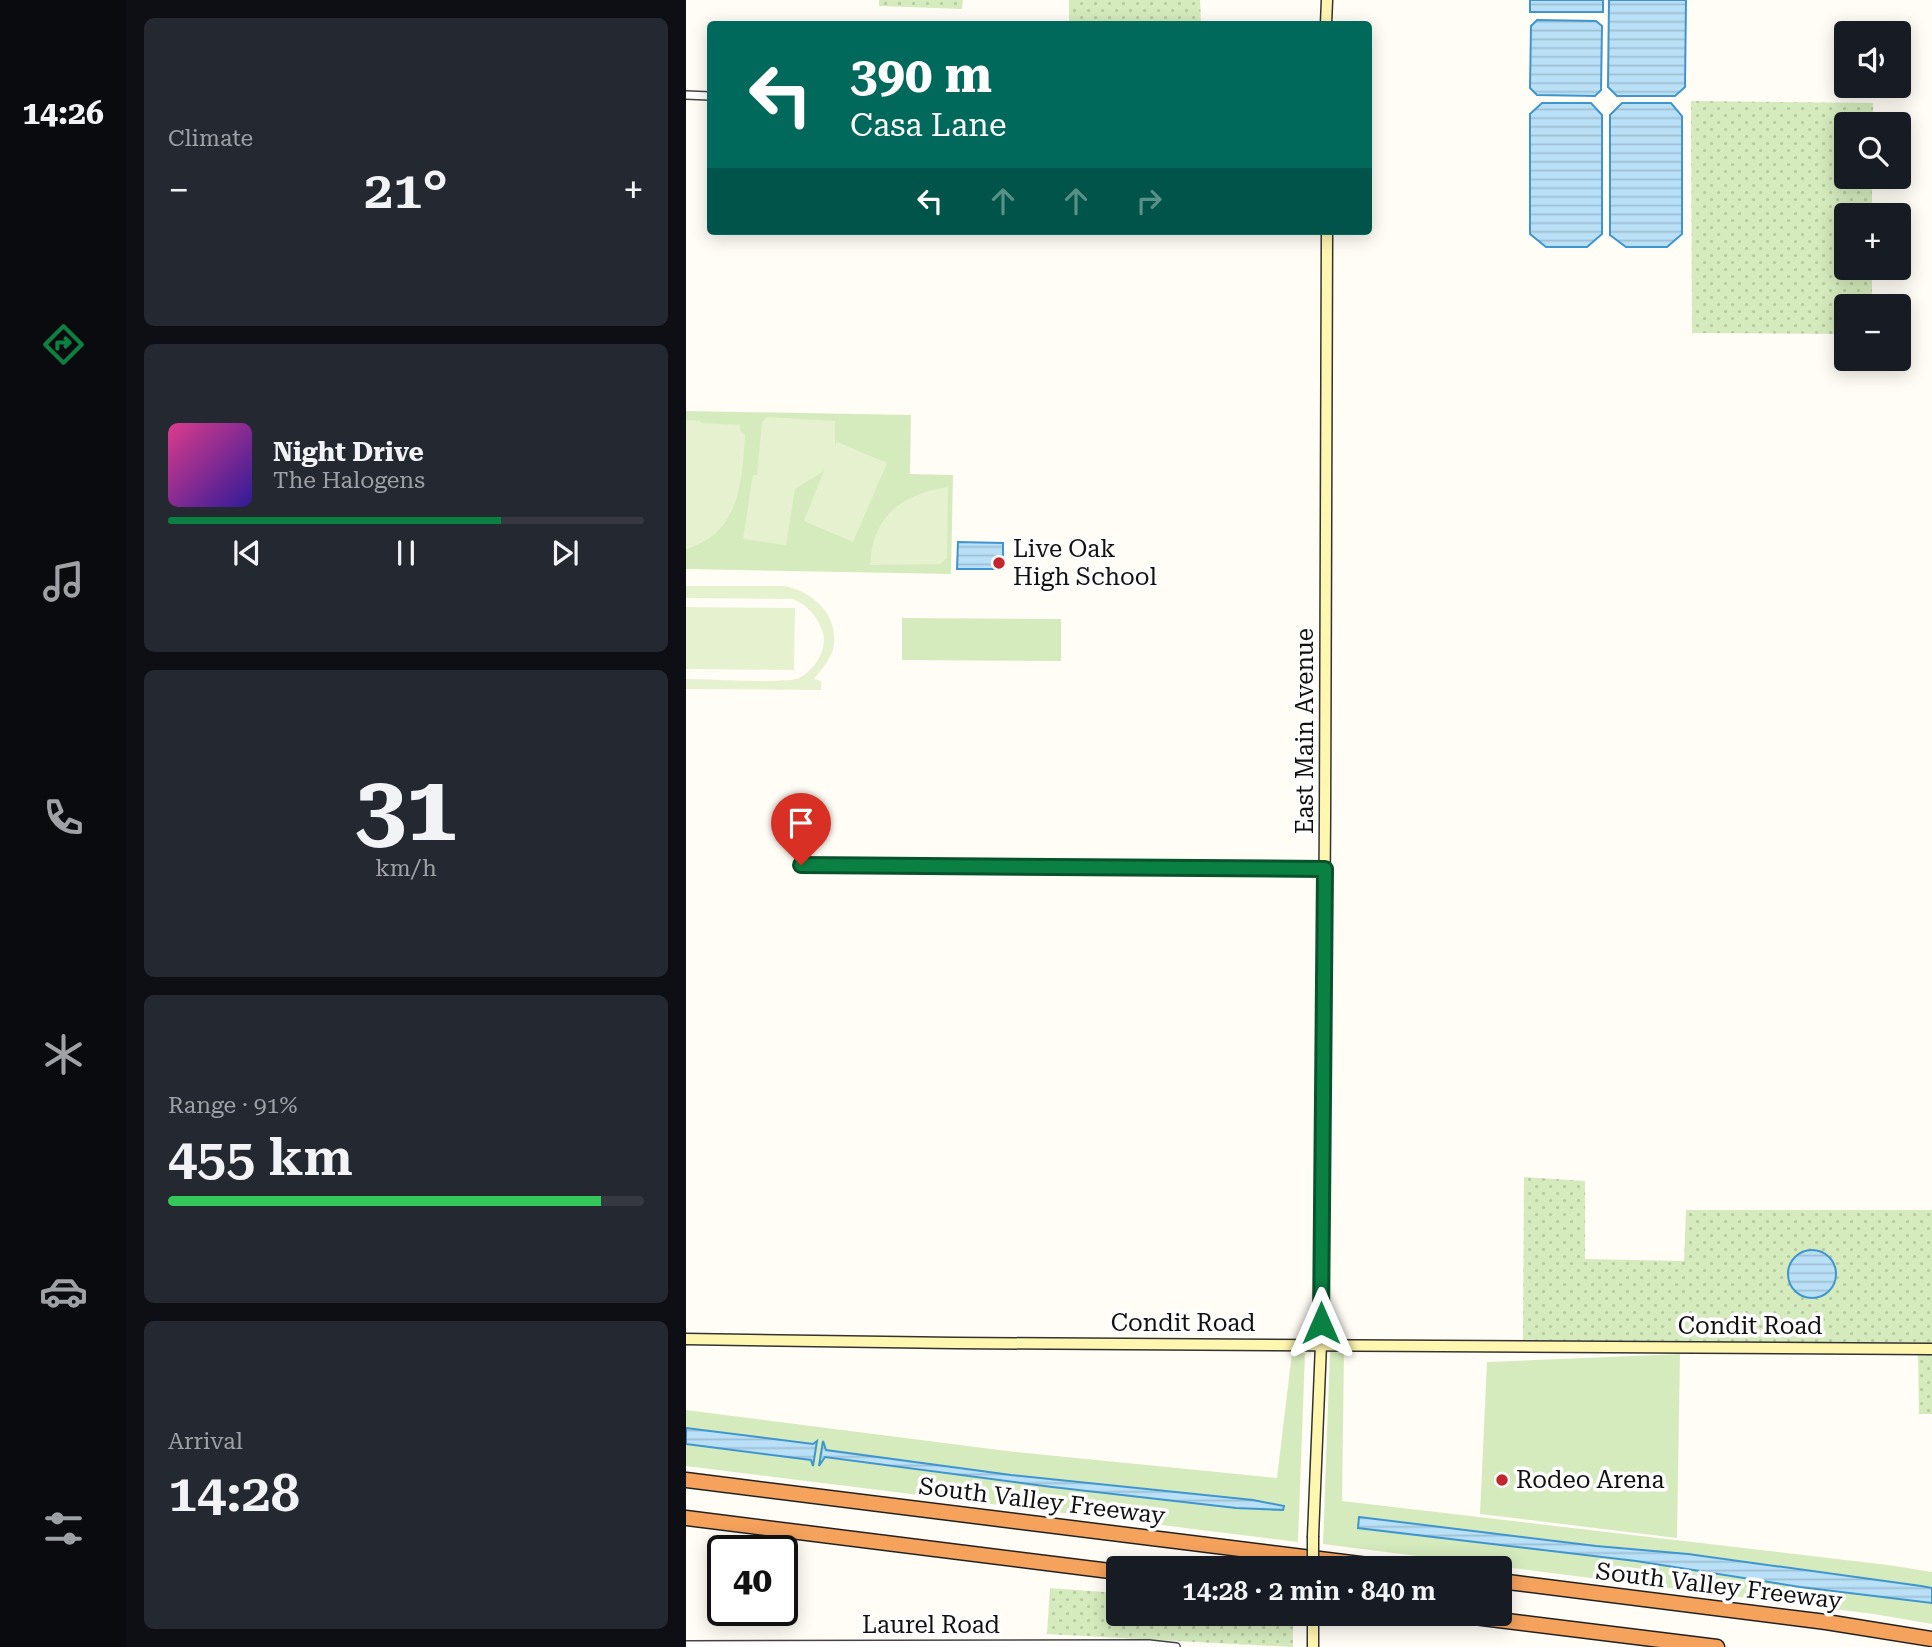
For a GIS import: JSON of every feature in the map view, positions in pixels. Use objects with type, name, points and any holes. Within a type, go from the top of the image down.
[{"type":"highway","name":"South Valley Freeway","points":[[686,1480],[1296,1556]]},
{"type":"highway","points":[[686,1518],[1106,1570]]},
{"type":"highway","name":"South Valley Freeway","points":[[1512,1583],[1814,1621],[1932,1639]]},
{"type":"highway","points":[[1512,1622],[1717,1647]]},
{"type":"street","points":[[1326,21],[1327,0]]},
{"type":"street","points":[[686,95],[707,96]]},
{"type":"street","name":"East Main Avenue","points":[[1313,1556],[1321,1344],[1326,235]]},
{"type":"street","points":[[801,865],[1325,869]]},
{"type":"street","name":"Condit Road","points":[[686,1339],[1932,1349]]},
{"type":"street","points":[[1313,1626],[1313,1647]]},
{"type":"street","name":"Laurel Road","points":[[686,1645],[1149,1644],[1176,1647]]},
{"type":"green space","points":[[879,0],[963,0],[962,9],[879,6]]},
{"type":"green space","points":[[1069,0],[1200,0],[1201,21],[1069,21]]},
{"type":"green space","points":[[1691,101],[1873,103],[1873,112],[1834,112],[1834,189],[1872,189],[1872,203],[1834,203],[1834,280],[1872,280],[1872,294],[1834,294],[1834,334],[1692,333]]},
{"type":"green space","points":[[686,411],[911,415],[910,474],[953,475],[951,574],[686,569]]},
{"type":"green space","points":[[767,417],[835,421],[835,446],[837,442],[887,463],[853,542],[804,521],[824,471],[795,489],[786,545],[743,539],[753,475],[757,475],[762,422]]},
{"type":"green space","points":[[686,420],[740,425],[740,430],[745,435],[739,488],[728,518],[718,531],[686,549]]},
{"type":"green space","points":[[948,487],[947,558],[940,564],[870,565],[877,533],[892,510],[917,495]]},
{"type":"green space","points":[[686,586],[784,586],[813,599],[827,614],[834,634],[831,654],[814,679],[821,681],[821,690],[686,689],[686,679],[763,681],[799,678],[810,670],[818,659],[824,639],[821,627],[808,608],[792,599],[686,598]]},
{"type":"green space","points":[[686,607],[795,608],[794,670],[686,669]]},
{"type":"green space","points":[[902,618],[1061,619],[1061,661],[902,660]]},
{"type":"green space","points":[[1524,1177],[1585,1181],[1585,1259],[1684,1261],[1686,1210],[1932,1210],[1932,1414],[1919,1414],[1918,1349],[1523,1344]]},
{"type":"green space","points":[[1330,1352],[1344,1353],[1342,1501],[1932,1572],[1932,1624],[1874,1614],[1512,1568],[1512,1556],[1417,1556],[1323,1544]]},
{"type":"green space","points":[[1292,1353],[1305,1353],[1298,1542],[686,1466],[686,1410],[1015,1452],[1277,1478]]},
{"type":"green space","points":[[1680,1354],[1677,1538],[1480,1514],[1487,1362]]},
{"type":"green space","points":[[1050,1588],[1106,1592],[1106,1626],[1293,1626],[1293,1647],[1047,1634]]},
{"type":"water","points":[[1530,0],[1603,0],[1603,12],[1530,12]]},
{"type":"water","points":[[1609,0],[1686,0],[1685,87],[1675,96],[1617,96],[1608,87]]},
{"type":"water","points":[[1537,20],[1596,21],[1602,26],[1601,90],[1595,96],[1537,95],[1530,88],[1531,26]]},
{"type":"water","points":[[1542,103],[1591,103],[1602,115],[1602,234],[1587,247],[1546,247],[1530,234],[1530,114]]},
{"type":"water","points":[[1622,103],[1671,103],[1682,116],[1682,234],[1667,247],[1626,247],[1610,235],[1610,115]]},
{"type":"water","points":[[958,542],[1003,543],[1003,569],[957,569]]},
{"type":"water","points":[[1812,1250],[1821,1251],[1829,1257],[1835,1265],[1835,1283],[1829,1291],[1821,1297],[1812,1298],[1803,1297],[1795,1291],[1789,1283],[1788,1274],[1789,1265],[1795,1257],[1803,1251]]},
{"type":"water","points":[[686,1428],[813,1444],[817,1441],[813,1466],[811,1460],[686,1444]]},
{"type":"water","points":[[823,1441],[826,1450],[1011,1475],[1253,1500],[1284,1506],[1283,1510],[1236,1508],[825,1457],[819,1466]]},
{"type":"water","points":[[1359,1517],[1596,1546],[1688,1554],[1921,1586],[1932,1588],[1932,1603],[1800,1587],[1636,1561],[1358,1528]]},
{"type":"place","name":"Live Oak High School","points":[[999,563]]},
{"type":"place","name":"Rodeo Arena","points":[[1502,1480]]},
{"type":"route","points":[[801,865],[1325,869],[1321,1323]]}]
